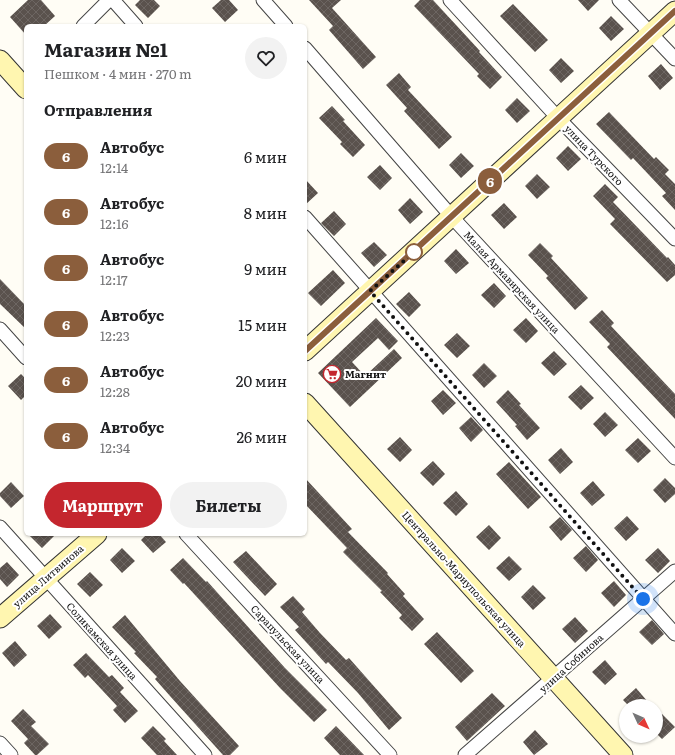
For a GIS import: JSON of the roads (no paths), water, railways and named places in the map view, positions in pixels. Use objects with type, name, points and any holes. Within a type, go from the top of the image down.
[{"type":"street","points":[[85,24],[109,0]]},
{"type":"street","points":[[113,0],[134,24]]},
{"type":"street","points":[[263,0],[284,24]]},
{"type":"street","name":"улица Турского","points":[[450,0],[558,118],[675,239]]},
{"type":"street","points":[[619,0],[675,59]]},
{"type":"street","points":[[307,349],[675,11]]},
{"type":"street","name":"Малая Армавирская улица","points":[[307,50],[452,217],[675,458]]},
{"type":"street","points":[[2,67],[24,84]]},
{"type":"street","points":[[307,219],[675,634]]},
{"type":"street","points":[[0,329],[24,356]]},
{"type":"street","name":"Центрально-Мариупольская улица","points":[[307,405],[623,755]]},
{"type":"street","name":"Соликамская улица","points":[[0,527],[205,755]]},
{"type":"street","name":"улица Литвинова","points":[[0,618],[94,536]]},
{"type":"street","name":"Сарапульская улица","points":[[188,536],[390,755]]},
{"type":"street","name":"улица Собинова","points":[[465,755],[554,679],[675,571]]},
{"type":"street","points":[[0,743],[11,755]]},
{"type":"place","name":"Магнит","points":[[332,374]]}]
